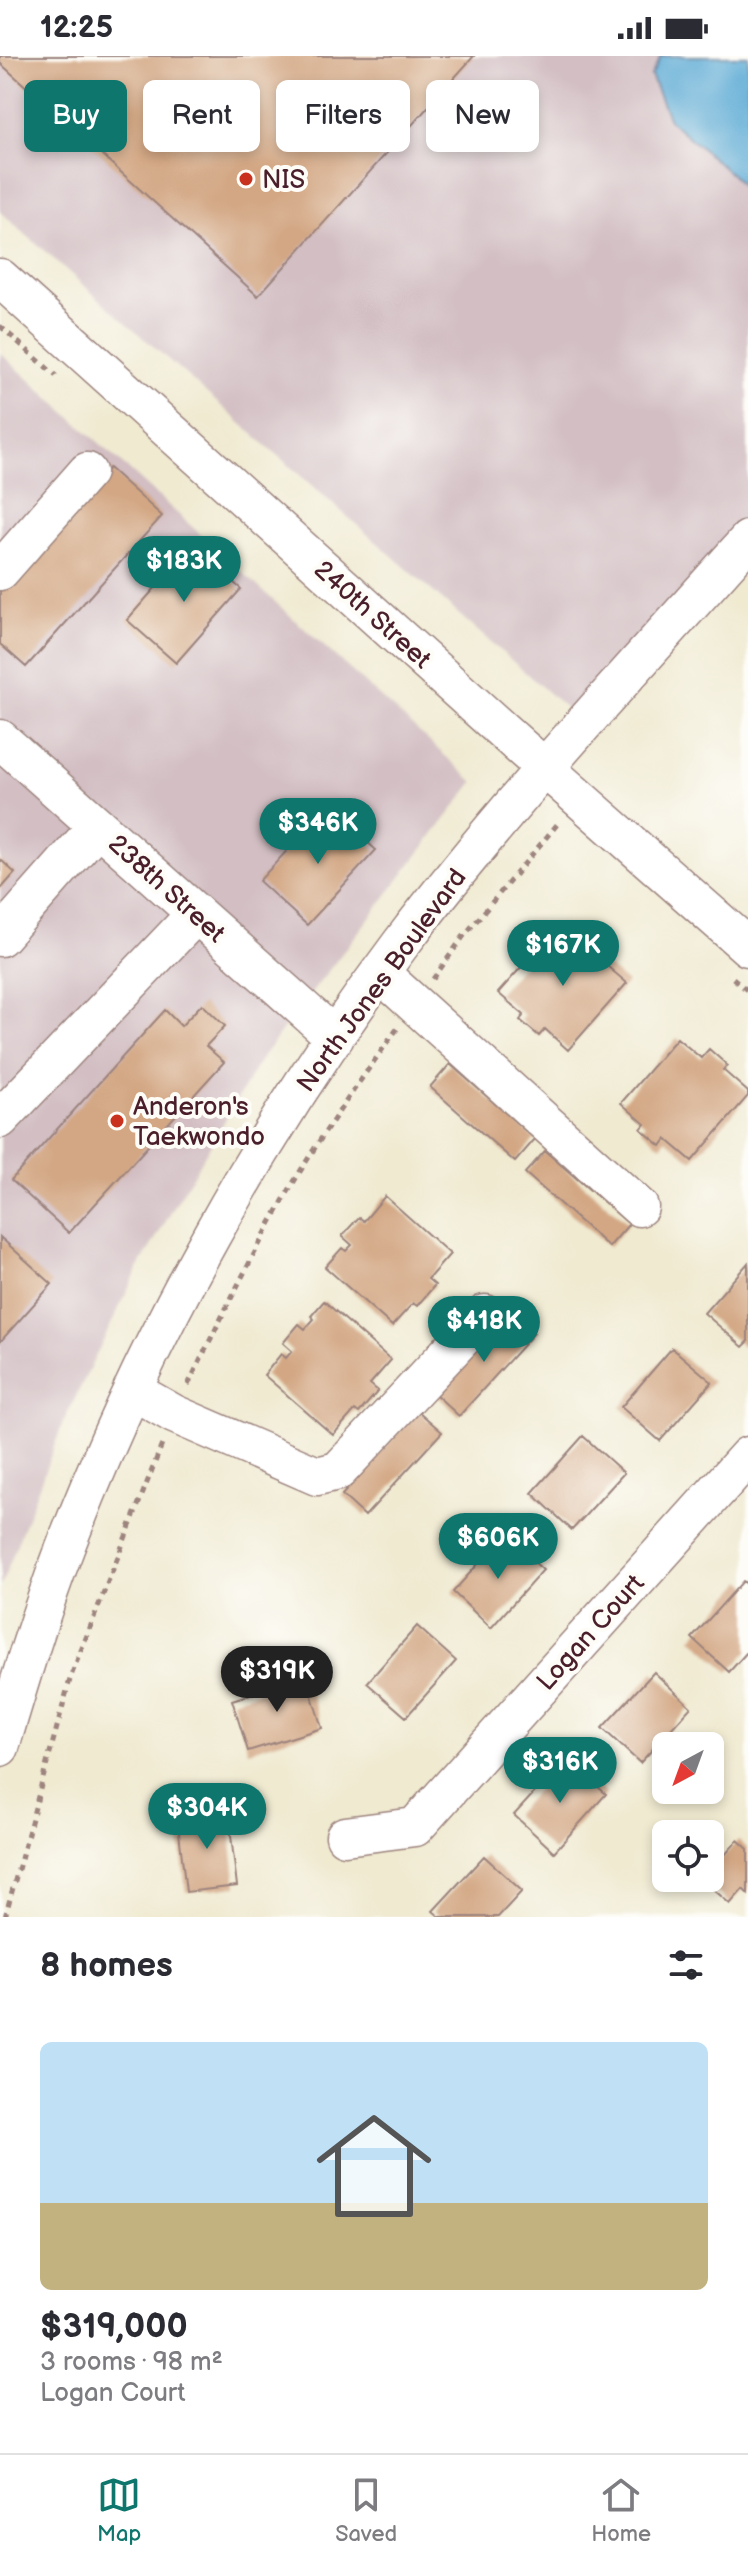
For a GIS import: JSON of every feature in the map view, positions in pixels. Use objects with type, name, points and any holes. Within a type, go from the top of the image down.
[{"type":"street","name":"240th Street","points":[[0,278],[748,947]]},
{"type":"street","points":[[0,571],[87,472]]},
{"type":"street","name":"North Jones Boulevard","points":[[0,1747],[14,1653],[65,1549],[132,1390],[218,1225],[335,1037],[380,973],[471,856],[545,768],[748,540]]},
{"type":"street","name":"238th Street","points":[[0,739],[335,1037]]},
{"type":"street","points":[[0,937],[98,826]]},
{"type":"street","points":[[0,1119],[196,914]]},
{"type":"street","points":[[380,973],[639,1207]]},
{"type":"street","points":[[132,1390],[174,1414],[317,1476],[338,1471],[485,1314]]},
{"type":"street","name":"Logan Court","points":[[345,1836],[415,1827],[748,1456]]},
{"type":"path","points":[[5,1917],[71,1676],[174,1414],[237,1284],[296,1178],[351,1093],[463,937],[561,821]]},
{"type":"shaded area","points":[[0,56],[748,56],[748,556],[592,731],[0,212]]},
{"type":"shaded area","points":[[0,353],[474,782],[262,1057],[139,1267],[63,1423],[0,1588]]},
{"type":"water","points":[[661,56],[748,56],[748,194],[732,175],[669,120],[651,76]]},
{"type":"building","name":"NIS","points":[[0,56],[474,56],[452,80],[426,80],[426,109],[410,127],[410,80],[276,80],[276,152],[388,152],[258,296],[99,152],[127,152],[127,80],[24,80],[24,85],[0,63]]},
{"type":"building","points":[[109,468],[162,516],[26,667],[0,644],[0,589]]},
{"type":"building","points":[[192,546],[241,589],[176,663],[127,620]]},
{"type":"building","points":[[328,806],[376,850],[307,925],[259,881]]},
{"type":"building","points":[[0,859],[15,873],[0,890]]},
{"type":"building","points":[[557,927],[580,947],[587,939],[606,955],[601,961],[627,983],[568,1050],[545,1029],[539,1036],[520,1020],[524,1015],[498,993]]},
{"type":"building","name":"Anderon's Taekwondo","points":[[202,1004],[225,1026],[206,1046],[224,1062],[69,1233],[11,1180],[165,1010],[181,1026]]},
{"type":"building","points":[[677,1038],[701,1058],[709,1049],[727,1065],[723,1070],[748,1092],[748,1096],[692,1161],[666,1139],[661,1146],[641,1129],[645,1124],[621,1103]]},
{"type":"building","points":[[450,1064],[535,1139],[515,1162],[430,1087]]},
{"type":"building","points":[[545,1151],[629,1224],[609,1247],[525,1173]]},
{"type":"building","points":[[385,1196],[450,1254],[428,1279],[435,1285],[417,1306],[413,1303],[392,1326],[325,1267],[342,1248],[346,1251],[352,1245],[342,1236],[359,1217],[364,1221]]},
{"type":"building","points":[[0,1237],[52,1284],[0,1342]]},
{"type":"building","points":[[748,1263],[748,1342],[743,1347],[704,1313]]},
{"type":"building","points":[[324,1301],[391,1360],[370,1384],[378,1391],[359,1413],[355,1410],[333,1435],[264,1375],[281,1354],[286,1358],[292,1351],[283,1343],[299,1324],[305,1329]]},
{"type":"building","points":[[510,1312],[534,1333],[459,1416],[435,1394]]},
{"type":"building","points":[[672,1348],[712,1382],[660,1441],[621,1407]]},
{"type":"building","points":[[418,1411],[442,1432],[365,1516],[342,1495]]},
{"type":"building","points":[[583,1436],[624,1473],[572,1530],[532,1493]]},
{"type":"building","points":[[504,1535],[543,1570],[491,1628],[453,1592]]},
{"type":"building","points":[[743,1581],[748,1585],[748,1651],[729,1672],[692,1638]]},
{"type":"building","points":[[417,1626],[456,1661],[406,1717],[367,1683]]},
{"type":"building","points":[[654,1672],[691,1707],[668,1732],[652,1732],[652,1750],[640,1763],[602,1728]]},
{"type":"building","points":[[306,1677],[322,1728],[248,1751],[232,1700]]},
{"type":"building","points":[[566,1758],[606,1794],[554,1852],[514,1815]]},
{"type":"building","points":[[228,1810],[237,1886],[186,1892],[177,1815]]},
{"type":"building","points":[[738,1840],[748,1849],[748,1894],[743,1889],[730,1904],[716,1892],[724,1892],[724,1856]]},
{"type":"building","points":[[484,1856],[522,1891],[498,1917],[440,1917],[433,1911]]},
{"type":"place","name":"NIS","points":[[246,179]]},
{"type":"place","name":"Anderon's Taekwondo","points":[[117,1121]]}]
